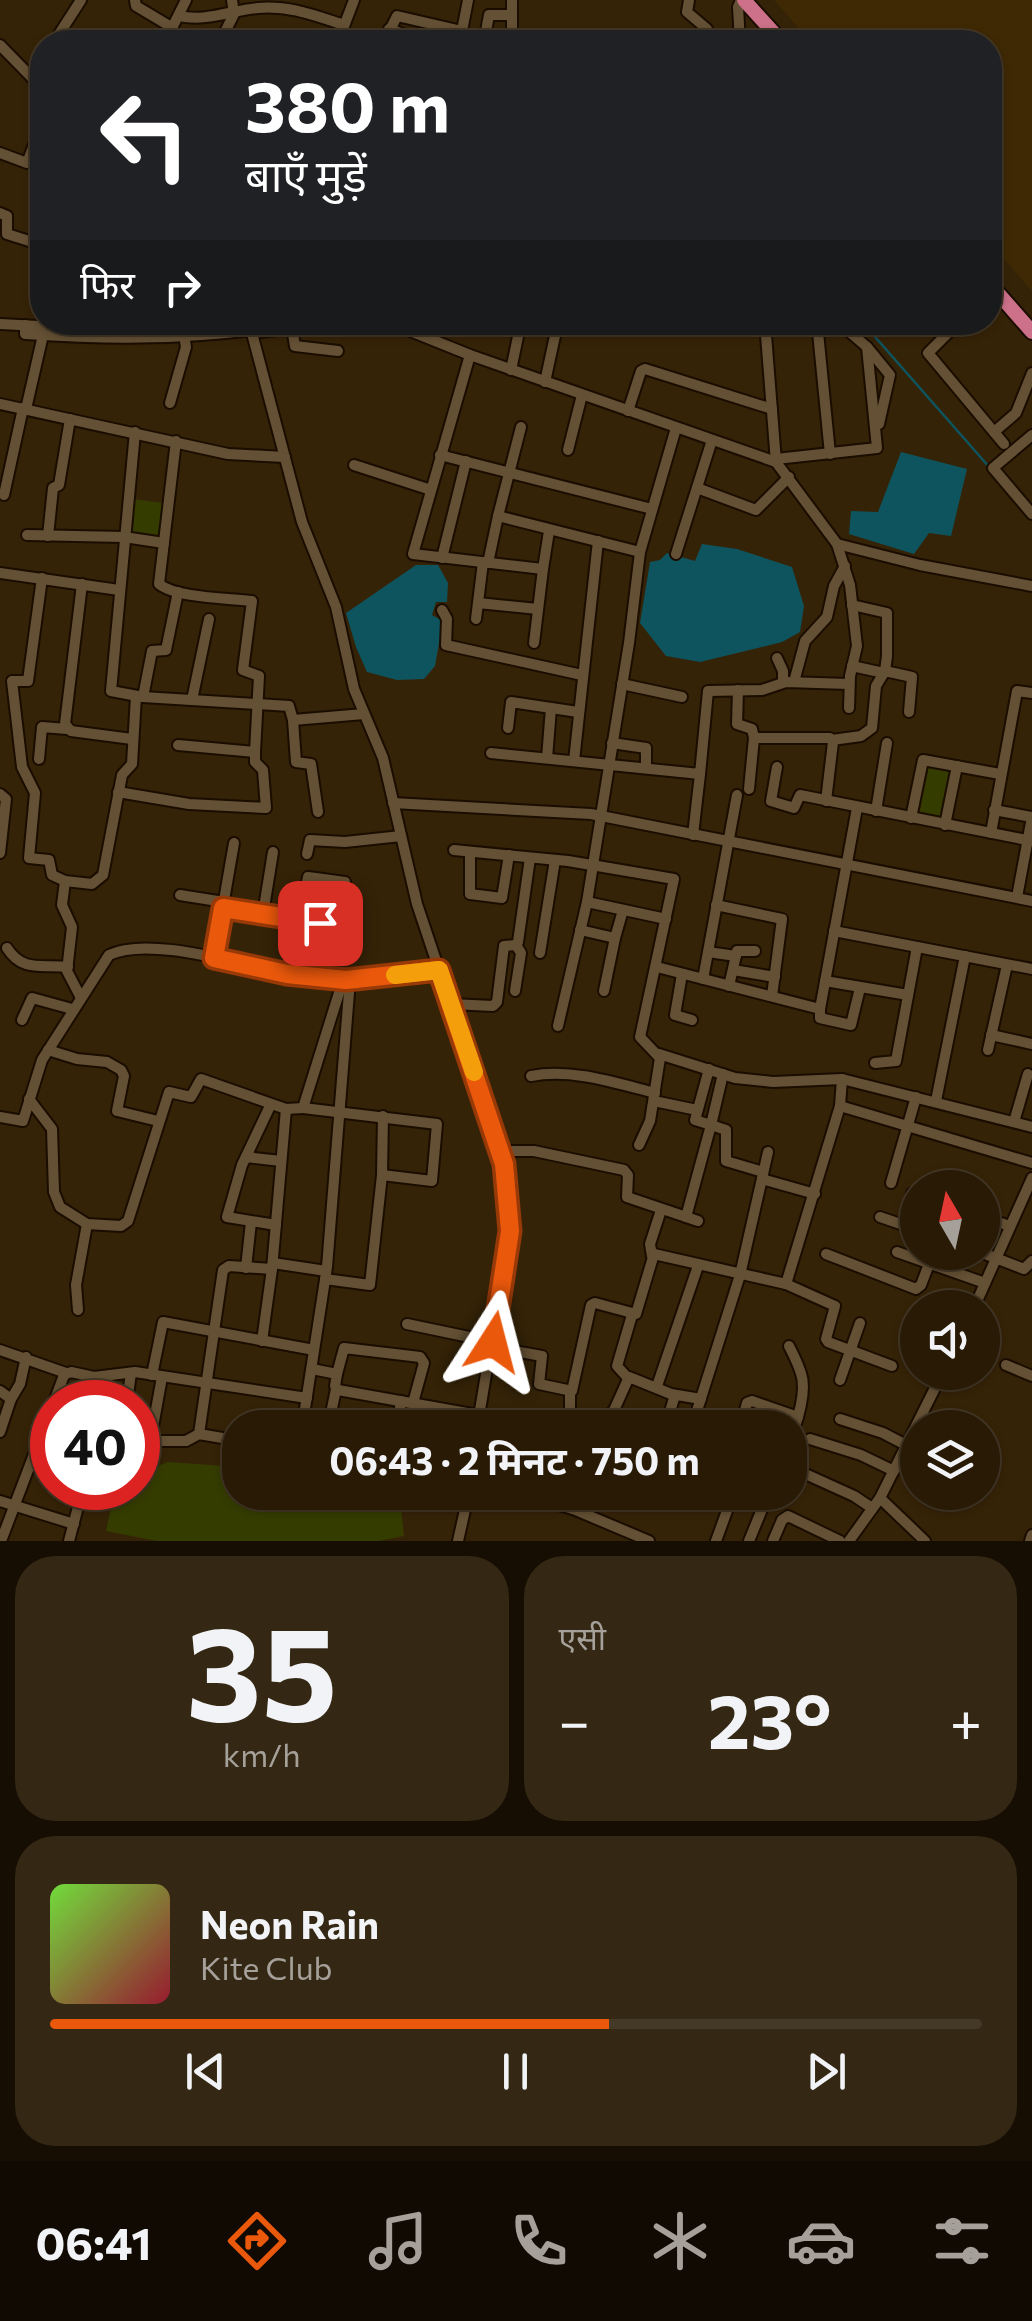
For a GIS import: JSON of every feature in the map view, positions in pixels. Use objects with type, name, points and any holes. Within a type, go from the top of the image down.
[{"type":"highway","points":[[738,2],[760,30]]},
{"type":"highway","points":[[738,2],[769,30]]},
{"type":"highway","points":[[1002,284],[1032,318]]},
{"type":"highway","points":[[1002,298],[1032,332]]},
{"type":"street","points":[[62,30],[81,0]]},
{"type":"street","points":[[135,0],[136,6],[173,28],[186,0]]},
{"type":"street","points":[[226,30],[234,14],[232,0]]},
{"type":"street","points":[[342,30],[354,0]]},
{"type":"street","points":[[389,30],[396,16],[462,30],[468,0]]},
{"type":"street","points":[[512,0],[512,30]]},
{"type":"street","points":[[689,0],[687,12],[707,29]]},
{"type":"street","points":[[738,2],[739,30]]},
{"type":"street","points":[[179,16],[195,18],[283,7],[344,26]]},
{"type":"street","points":[[486,30],[489,15],[512,15]]},
{"type":"street","points":[[0,46],[30,76]]},
{"type":"street","points":[[0,152],[27,163],[30,155]]},
{"type":"street","points":[[0,213],[8,218],[3,235],[30,242]]},
{"type":"street","points":[[0,324],[30,330]]},
{"type":"street","points":[[24,328],[30,328]]},
{"type":"street","points":[[4,495],[43,335]]},
{"type":"street","points":[[170,404],[186,347],[184,335]]},
{"type":"street","points":[[252,335],[302,522],[336,608],[354,689],[383,758],[417,904],[504,1164],[510,1231],[480,1410]]},
{"type":"street","points":[[293,335],[295,346],[338,351]]},
{"type":"street","points":[[419,335],[470,356],[776,460],[876,450],[867,347]]},
{"type":"street","points":[[510,370],[519,335]]},
{"type":"street","points":[[545,382],[555,335]]},
{"type":"street","points":[[766,335],[776,460],[837,544],[844,566],[857,646],[849,684],[849,708]]},
{"type":"street","points":[[818,335],[830,454]]},
{"type":"street","points":[[853,335],[890,376],[876,434]]},
{"type":"street","points":[[946,335],[928,353],[1004,444]]},
{"type":"street","points":[[470,356],[413,554],[543,568]]},
{"type":"street","points":[[628,411],[644,369],[772,409]]},
{"type":"street","points":[[994,432],[1016,413],[1032,374]]},
{"type":"street","points":[[568,450],[582,395]]},
{"type":"street","points":[[0,404],[228,454],[285,457]]},
{"type":"street","points":[[48,536],[53,488],[59,485],[70,418]]},
{"type":"street","points":[[476,619],[485,562],[521,427]]},
{"type":"street","points":[[558,1026],[587,902],[640,552],[676,428]]},
{"type":"street","points":[[135,432],[111,691],[291,706],[296,762],[311,764],[318,812]]},
{"type":"street","points":[[1032,434],[994,468],[1032,514]]},
{"type":"street","points":[[118,792],[190,804],[266,808],[263,770],[256,762],[255,752],[259,675],[243,670],[252,601],[178,592],[159,584],[176,440]]},
{"type":"street","points":[[676,554],[712,440]]},
{"type":"street","points":[[440,455],[652,508]]},
{"type":"street","points":[[442,558],[466,461]]},
{"type":"street","points":[[354,465],[430,490]]},
{"type":"street","points":[[697,488],[756,510],[789,478]]},
{"type":"street","points":[[498,516],[640,552]]},
{"type":"street","points":[[534,643],[549,531]]},
{"type":"street","points":[[27,534],[164,542]]},
{"type":"street","points":[[574,760],[598,541]]},
{"type":"street","points":[[837,544],[920,565],[1032,586]]},
{"type":"street","points":[[788,682],[805,641],[827,617],[834,586],[844,566]]},
{"type":"street","points":[[0,572],[118,590]]},
{"type":"street","points":[[42,578],[28,681],[12,682],[23,774],[34,793],[29,858],[48,860],[52,875],[65,881],[92,884],[103,875],[123,772],[132,764],[132,740],[152,651],[166,650],[178,592]]},
{"type":"street","points":[[67,728],[82,584]]},
{"type":"street","points":[[478,602],[538,610]]},
{"type":"street","points":[[754,738],[832,740],[861,736],[872,728],[876,686],[884,672],[886,613],[852,605]]},
{"type":"street","points":[[442,610],[447,616],[446,645],[582,675]]},
{"type":"street","points":[[192,700],[209,619]]},
{"type":"street","points":[[777,658],[788,682]]},
{"type":"street","points":[[852,666],[912,678],[909,712]]},
{"type":"street","points":[[693,836],[707,692],[762,690],[788,682],[849,684]]},
{"type":"street","points":[[622,684],[682,697]]},
{"type":"street","points":[[738,690],[737,724],[752,729],[754,738],[749,789]]},
{"type":"street","points":[[991,833],[1016,691],[1032,693]]},
{"type":"street","points":[[508,728],[511,702],[578,712]]},
{"type":"street","points":[[547,758],[552,708]]},
{"type":"street","points":[[293,720],[364,714]]},
{"type":"street","points":[[39,759],[42,726],[132,740]]},
{"type":"street","points":[[826,801],[832,740]]},
{"type":"street","points":[[612,743],[646,748],[646,768]]},
{"type":"street","points":[[876,811],[887,743]]},
{"type":"street","points":[[178,744],[255,752]]},
{"type":"street","points":[[490,753],[700,774]]},
{"type":"street","points":[[911,818],[923,761],[1000,774]]},
{"type":"street","points":[[945,825],[957,766]]},
{"type":"street","points":[[776,768],[772,801],[796,808],[800,795],[1030,841]]},
{"type":"street","points":[[0,794],[6,800],[0,853]]},
{"type":"street","points":[[702,979],[737,794]]},
{"type":"street","points":[[392,803],[600,816],[1032,901]]},
{"type":"street","points":[[858,808],[820,1018],[852,1025],[860,988]]},
{"type":"street","points":[[994,810],[1032,817],[1017,898]]},
{"type":"street","points":[[307,854],[310,840],[346,842],[400,836]]},
{"type":"street","points":[[214,958],[234,843]]},
{"type":"street","points":[[454,850],[673,878],[640,1036],[649,1050],[723,1074],[774,1082],[842,1079],[1032,1127]]},
{"type":"street","points":[[263,914],[273,852]]},
{"type":"street","points":[[470,852],[470,894],[502,898],[509,856]]},
{"type":"street","points":[[516,990],[521,952],[516,945],[530,858]]},
{"type":"street","points":[[540,953],[555,860]]},
{"type":"street","points":[[180,895],[263,914],[299,920],[343,926],[346,882],[310,876],[306,879],[299,920]]},
{"type":"street","points":[[65,881],[62,905],[72,927],[68,974],[80,996]]},
{"type":"street","points":[[587,902],[666,919]]},
{"type":"street","points":[[716,905],[782,918],[772,996]]},
{"type":"street","points":[[604,991],[623,910]]},
{"type":"street","points":[[520,924],[544,929]]},
{"type":"street","points":[[580,930],[616,938]]},
{"type":"street","points":[[834,931],[1032,970]]},
{"type":"street","points":[[450,1004],[496,1004],[504,946],[516,945]]},
{"type":"street","points":[[875,1064],[896,1061],[917,947]]},
{"type":"street","points":[[6,948],[22,964],[68,967]]},
{"type":"street","points":[[0,1117],[22,1120],[48,1050],[80,996],[115,952],[137,948],[214,958],[287,974],[347,980],[439,970]]},
{"type":"street","points":[[730,986],[738,950],[754,951]]},
{"type":"street","points":[[708,952],[736,956]]},
{"type":"street","points":[[936,1102],[966,956]]},
{"type":"street","points":[[988,1050],[1007,964]]},
{"type":"street","points":[[656,968],[820,1009]]},
{"type":"street","points":[[733,970],[775,977]]},
{"type":"street","points":[[682,974],[674,1015],[692,1020]]},
{"type":"street","points":[[303,1108],[347,980]]},
{"type":"street","points":[[305,1410],[326,1275],[347,980]]},
{"type":"street","points":[[824,981],[908,995]]},
{"type":"street","points":[[22,1020],[32,998],[72,1009]]},
{"type":"street","points":[[991,1035],[1032,1044]]},
{"type":"street","points":[[48,1050],[77,1059],[107,1062],[121,1070],[124,1076],[117,1111],[158,1121]]},
{"type":"street","points":[[639,1144],[650,1121],[659,1054]]},
{"type":"street","points":[[709,1069],[695,1120],[726,1130],[726,1162],[815,1194]]},
{"type":"street","points":[[531,1076],[548,1073],[579,1077],[697,1110]]},
{"type":"street","points":[[500,1151],[534,1151],[624,1170],[628,1175],[625,1195],[692,1219],[723,1074]]},
{"type":"street","points":[[1014,1122],[1028,1074]]},
{"type":"street","points":[[30,1099],[52,1129],[56,1199],[66,1212],[88,1224],[126,1225],[167,1094],[191,1098],[200,1079],[270,1106],[384,1116],[438,1126],[432,1181],[382,1174]]},
{"type":"street","points":[[786,1284],[840,1106],[842,1079]]},
{"type":"street","points":[[891,1183],[916,1097]]},
{"type":"street","points":[[270,1106],[246,1156],[227,1217],[276,1225]]},
{"type":"street","points":[[840,1106],[1032,1163]]},
{"type":"street","points":[[262,1341],[286,1109]]},
{"type":"street","points":[[199,1434],[223,1270],[228,1266],[272,1266],[370,1286],[384,1116]]},
{"type":"street","points":[[698,1410],[740,1276],[768,1152]]},
{"type":"street","points":[[246,1156],[281,1161]]},
{"type":"street","points":[[1000,1249],[1032,1178]]},
{"type":"street","points":[[570,1392],[574,1390],[592,1303],[637,1312],[661,1210]]},
{"type":"street","points":[[880,1217],[900,1224]]},
{"type":"street","points":[[246,1268],[251,1222]]},
{"type":"street","points":[[1000,1223],[1010,1226]]},
{"type":"street","points":[[78,1310],[76,1284],[88,1224]]},
{"type":"street","points":[[652,1256],[657,1253],[698,1266],[786,1284],[836,1306],[826,1341],[892,1366]]},
{"type":"street","points":[[826,1254],[916,1288],[927,1270]]},
{"type":"street","points":[[1000,1260],[1024,1269],[1032,1261]]},
{"type":"street","points":[[656,1386],[698,1266]]},
{"type":"street","points":[[946,1270],[985,1284]]},
{"type":"street","points":[[982,1290],[991,1270]]},
{"type":"street","points":[[632,1314],[617,1366],[627,1378],[701,1399]]},
{"type":"street","points":[[157,1380],[164,1322],[314,1350]]},
{"type":"street","points":[[840,1380],[860,1322]]},
{"type":"street","points":[[406,1324],[542,1356],[539,1384],[570,1392]]},
{"type":"street","points":[[789,1346],[803,1374],[805,1389],[800,1410]]},
{"type":"street","points":[[332,1410],[344,1348],[420,1357],[424,1363],[404,1410]]},
{"type":"street","points":[[0,1350],[66,1373],[94,1377],[131,1372],[307,1398]]},
{"type":"street","points":[[0,1432],[20,1384],[26,1357]]},
{"type":"street","points":[[1006,1365],[1032,1376]]},
{"type":"street","points":[[312,1369],[337,1374]]},
{"type":"street","points":[[130,1380],[131,1372]]},
{"type":"street","points":[[63,1380],[66,1373]]},
{"type":"street","points":[[613,1410],[627,1378]]},
{"type":"street","points":[[336,1389],[435,1410]]},
{"type":"street","points":[[0,1391],[12,1399]]},
{"type":"street","points":[[570,1392],[570,1410]]},
{"type":"street","points":[[671,1410],[676,1395]]},
{"type":"street","points":[[747,1410],[750,1401],[777,1410]]},
{"type":"street","points":[[840,1420],[900,1442]]},
{"type":"street","points":[[160,1442],[186,1441],[199,1434],[222,1438]]},
{"type":"street","points":[[810,1439],[861,1455],[894,1471]]},
{"type":"street","points":[[849,1541],[880,1498],[900,1458]]},
{"type":"street","points":[[1,1541],[30,1468]]},
{"type":"street","points":[[807,1475],[872,1508]]},
{"type":"street","points":[[880,1498],[922,1540]]},
{"type":"street","points":[[0,1502],[74,1524]]},
{"type":"street","points":[[68,1541],[77,1510]]},
{"type":"street","points":[[458,1541],[464,1510]]},
{"type":"street","points":[[578,1510],[649,1541]]},
{"type":"street","points":[[716,1541],[727,1510]]},
{"type":"street","points":[[749,1541],[762,1510]]},
{"type":"street","points":[[772,1541],[784,1516],[840,1541]]},
{"type":"shaded area","points":[[774,0],[1032,0],[1032,291],[1002,257],[1002,30],[800,30]]},
{"type":"green space","points":[[132,499],[163,503],[159,536],[129,532]]},
{"type":"green space","points":[[929,766],[951,770],[941,819],[919,814]]},
{"type":"green space","points":[[168,1462],[222,1466],[222,1510],[401,1510],[404,1536],[379,1541],[157,1541],[106,1531],[110,1510],[160,1510],[160,1465]]},
{"type":"water","points":[[901,452],[967,469],[951,536],[929,533],[914,554],[849,534],[851,511],[878,512]]},
{"type":"water","points":[[702,544],[737,549],[792,567],[804,606],[800,632],[782,642],[700,662],[666,656],[640,623],[650,562],[667,553],[695,561]]},
{"type":"water","points":[[416,565],[438,565],[448,583],[447,602],[436,602],[432,615],[443,621],[435,666],[424,679],[397,680],[367,672],[346,613]]},
{"type":"waterway","points":[[873,335],[990,468]]},
{"type":"slow traffic","points":[[395,975],[439,970],[474,1072]]},
{"type":"route","points":[[320,923],[223,908],[214,958],[287,974],[346,980],[439,970],[504,1164],[510,1231],[493,1342]]}]
